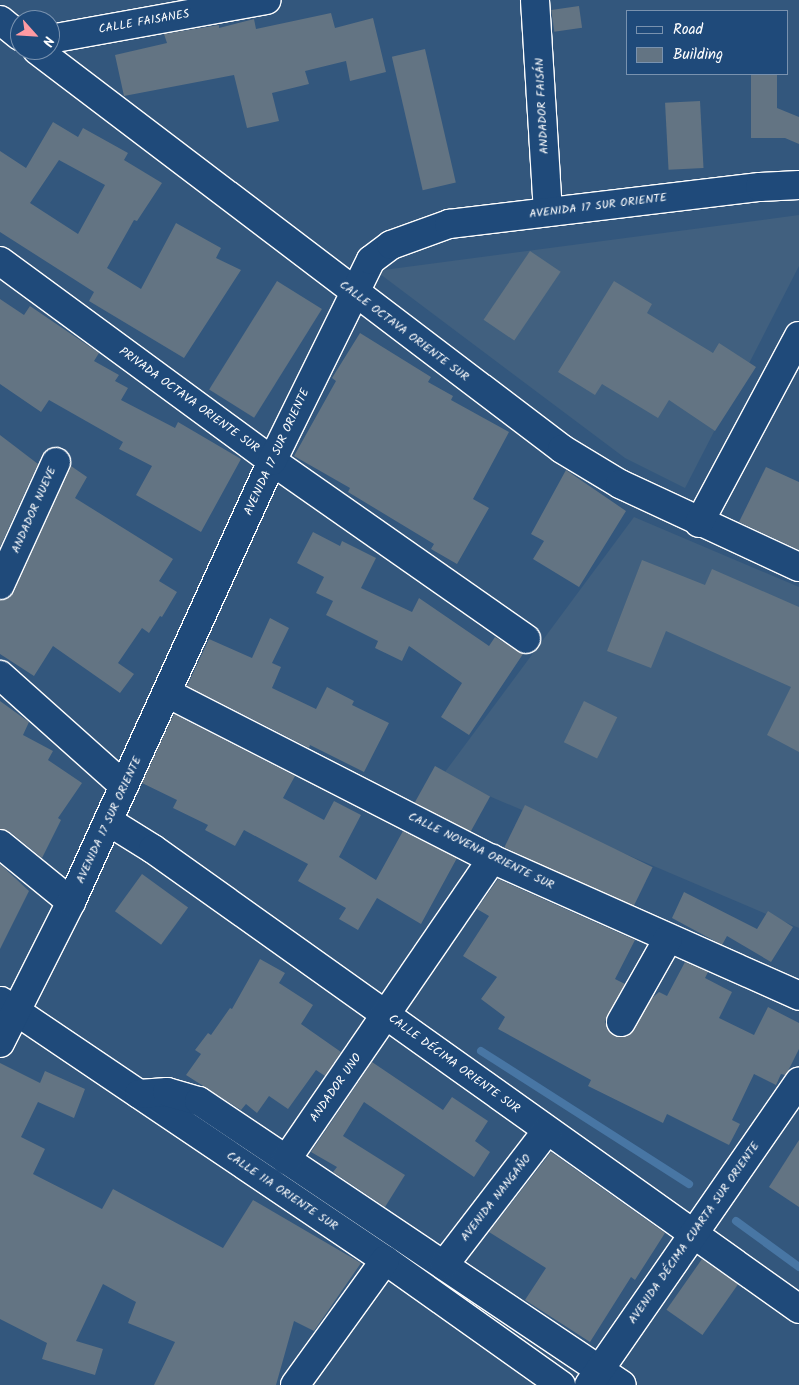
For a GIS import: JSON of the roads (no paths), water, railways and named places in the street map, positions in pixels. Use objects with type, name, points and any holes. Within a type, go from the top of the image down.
[{"type":"street","name":"CALLE FAISANES","points":[[60,38],[267,0]]},
{"type":"street","name":"ANDADOR FAISÁN","points":[[535,0],[548,212]]},
{"type":"street","points":[[0,20],[10,28]]},
{"type":"street","name":"CALLE OCTAVA ORIENTE SUR","points":[[50,60],[562,449],[620,484],[698,523],[799,567]]},
{"type":"street","name":"AVENIDA 17 SUR ORIENTE","points":[[0,1042],[8,1006],[71,902],[169,694],[272,461],[353,292],[371,260],[391,245],[449,224],[799,185]]},
{"type":"street","name":"PRIVADA OCTAVA ORIENTE SUR","points":[[0,261],[272,461],[526,639]]},
{"type":"street","points":[[698,523],[799,336]]},
{"type":"street","name":"ANDADOR NUEVE","points":[[0,586],[56,462]]},
{"type":"street","points":[[0,675],[124,786]]},
{"type":"street","name":"CALLE NOVENA ORIENTE SUR","points":[[169,694],[492,859],[799,996]]},
{"type":"street","name":"CALLE DÉCIMA ORIENTE SUR","points":[[108,821],[799,1309]]},
{"type":"street","points":[[0,844],[71,902]]},
{"type":"street","name":"ANDADOR UNO","points":[[286,1160],[492,859]]},
{"type":"street","points":[[621,1022],[668,938]]},
{"type":"street","name":"CALLE 11A ORIENTE SUR","points":[[8,1006],[385,1260],[560,1385]]},
{"type":"street","name":"AVENIDA DÉCIMA CUARTA SUR ORIENTE","points":[[594,1378],[799,1082]]},
{"type":"street","points":[[138,1094],[167,1092],[199,1102],[444,1265],[594,1378],[622,1385]]},
{"type":"street","name":"AVENIDA NANGAÑO","points":[[444,1265],[548,1131]]},
{"type":"street","points":[[295,1385],[385,1260]]},
{"type":"waterway","points":[[481,1051],[689,1184]]},
{"type":"waterway","points":[[736,1221],[799,1267]]}]
